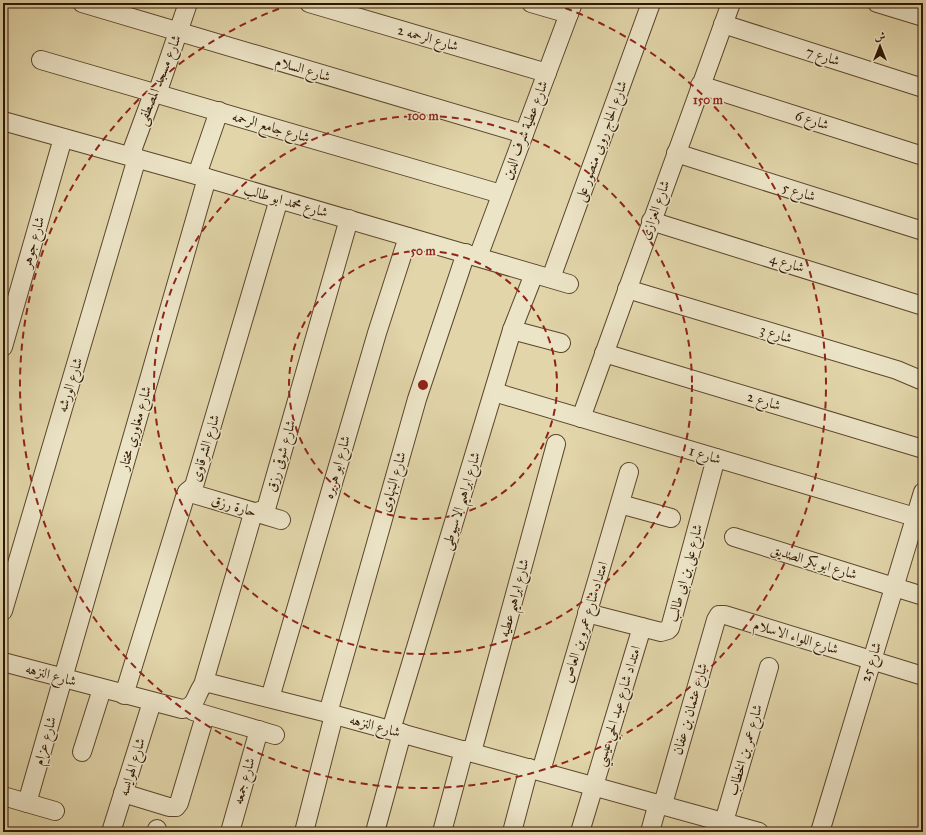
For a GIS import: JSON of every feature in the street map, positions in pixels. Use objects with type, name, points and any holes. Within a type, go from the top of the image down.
[{"type":"street","name":"شارع السلام","points":[[82,3],[524,134]]},
{"type":"street","name":"شارع مسجد المصطفى","points":[[134,157],[151,99],[159,88],[188,3]]},
{"type":"street","name":"شارع الرحمه 2","points":[[309,3],[547,73]]},
{"type":"street","points":[[531,3],[571,9]]},
{"type":"street","name":"شارع الحاج روبى منصور على","points":[[543,276],[651,3]]},
{"type":"street","name":"شارع العزازى","points":[[581,418],[700,85],[731,3]]},
{"type":"street","points":[[877,3],[923,16]]},
{"type":"street","name":"شارع عطية شرف الدين","points":[[472,255],[501,194],[571,9]]},
{"type":"street","name":"شارع 7","points":[[723,24],[923,88]]},
{"type":"street","name":"شارع جامع الرحمه","points":[[41,60],[501,194]]},
{"type":"street","name":"شارع 6","points":[[700,85],[923,156]]},
{"type":"street","name":"شارع مغاوري مختار","points":[[62,678],[219,112]]},
{"type":"street","name":"شارع محمد ابو طالب","points":[[3,121],[202,176],[569,284]]},
{"type":"street","name":"شارع جوهر","points":[[3,347],[63,138]]},
{"type":"street","name":"شارع 5","points":[[676,153],[923,231]]},
{"type":"street","name":"شارع الورشه","points":[[3,611],[134,157]]},
{"type":"street","name":"شارع الشرقاوى","points":[[124,694],[187,492],[194,486],[279,199]]},
{"type":"street","name":"شارع شوقى رزق","points":[[203,685],[252,517],[256,512],[266,509],[349,219]]},
{"type":"street","name":"شارع 4","points":[[652,221],[923,306]]},
{"type":"street","name":"شارع ابو هريره","points":[[270,698],[370,355],[408,237]]},
{"type":"street","name":"شارع البنهاوى","points":[[304,832],[331,714],[417,399],[472,255]]},
{"type":"street","name":"شارع ابراهيم الاسيوطى","points":[[375,832],[396,732],[512,330],[543,276]]},
{"type":"street","name":"شارع 3","points":[[627,289],[897,370],[923,381]]},
{"type":"street","points":[[512,330],[561,343]]},
{"type":"street","name":"شارع 2","points":[[604,353],[923,449]]},
{"type":"street","name":"شارع 1","points":[[494,392],[915,517]]},
{"type":"street","name":"شارع ابراهيم عطيه","points":[[442,832],[468,751],[556,444]]},
{"type":"street","name":"شارع على بن ابى طالب","points":[[588,612],[661,632],[670,628],[716,458]]},
{"type":"street","name":"امتداد شارع عمرو بن العاص","points":[[512,832],[588,612],[629,472]]},
{"type":"street","name":"حارة رزق","points":[[187,492],[281,520]]},
{"type":"street","name":"شارع 25","points":[[820,832],[923,492]]},
{"type":"street","points":[[620,504],[671,518]]},
{"type":"street","name":"شارع ابو بكر الصديق","points":[[734,536],[923,596]]},
{"type":"street","name":"شارع اللواء الاسلام","points":[[719,615],[725,615],[923,676]]},
{"type":"street","name":"شارع عثمان بن عفان","points":[[650,832],[660,804],[716,620],[719,615]]},
{"type":"street","name":"امتداد شارع عبد الحي عيسي","points":[[580,832],[642,627]]},
{"type":"street","name":"شارع النزهه","points":[[3,664],[102,688],[152,702],[182,708],[267,732]]},
{"type":"street","name":"شارع عمر بن الخطاب","points":[[723,827],[769,667]]},
{"type":"street","name":"شارع عزام","points":[[27,803],[62,678]]},
{"type":"street","name":"شارع النزهه","points":[[203,685],[209,684],[331,714],[660,804],[723,827],[759,832]]},
{"type":"street","points":[[123,793],[169,808],[176,807],[179,803],[197,712],[195,703],[199,690],[203,685]]},
{"type":"street","points":[[82,752],[102,688]]},
{"type":"street","name":"شارع الهوايسه","points":[[111,832],[152,702]]},
{"type":"street","name":"شارع جمعه","points":[[230,832],[267,732]]},
{"type":"street","points":[[3,796],[55,811]]}]
